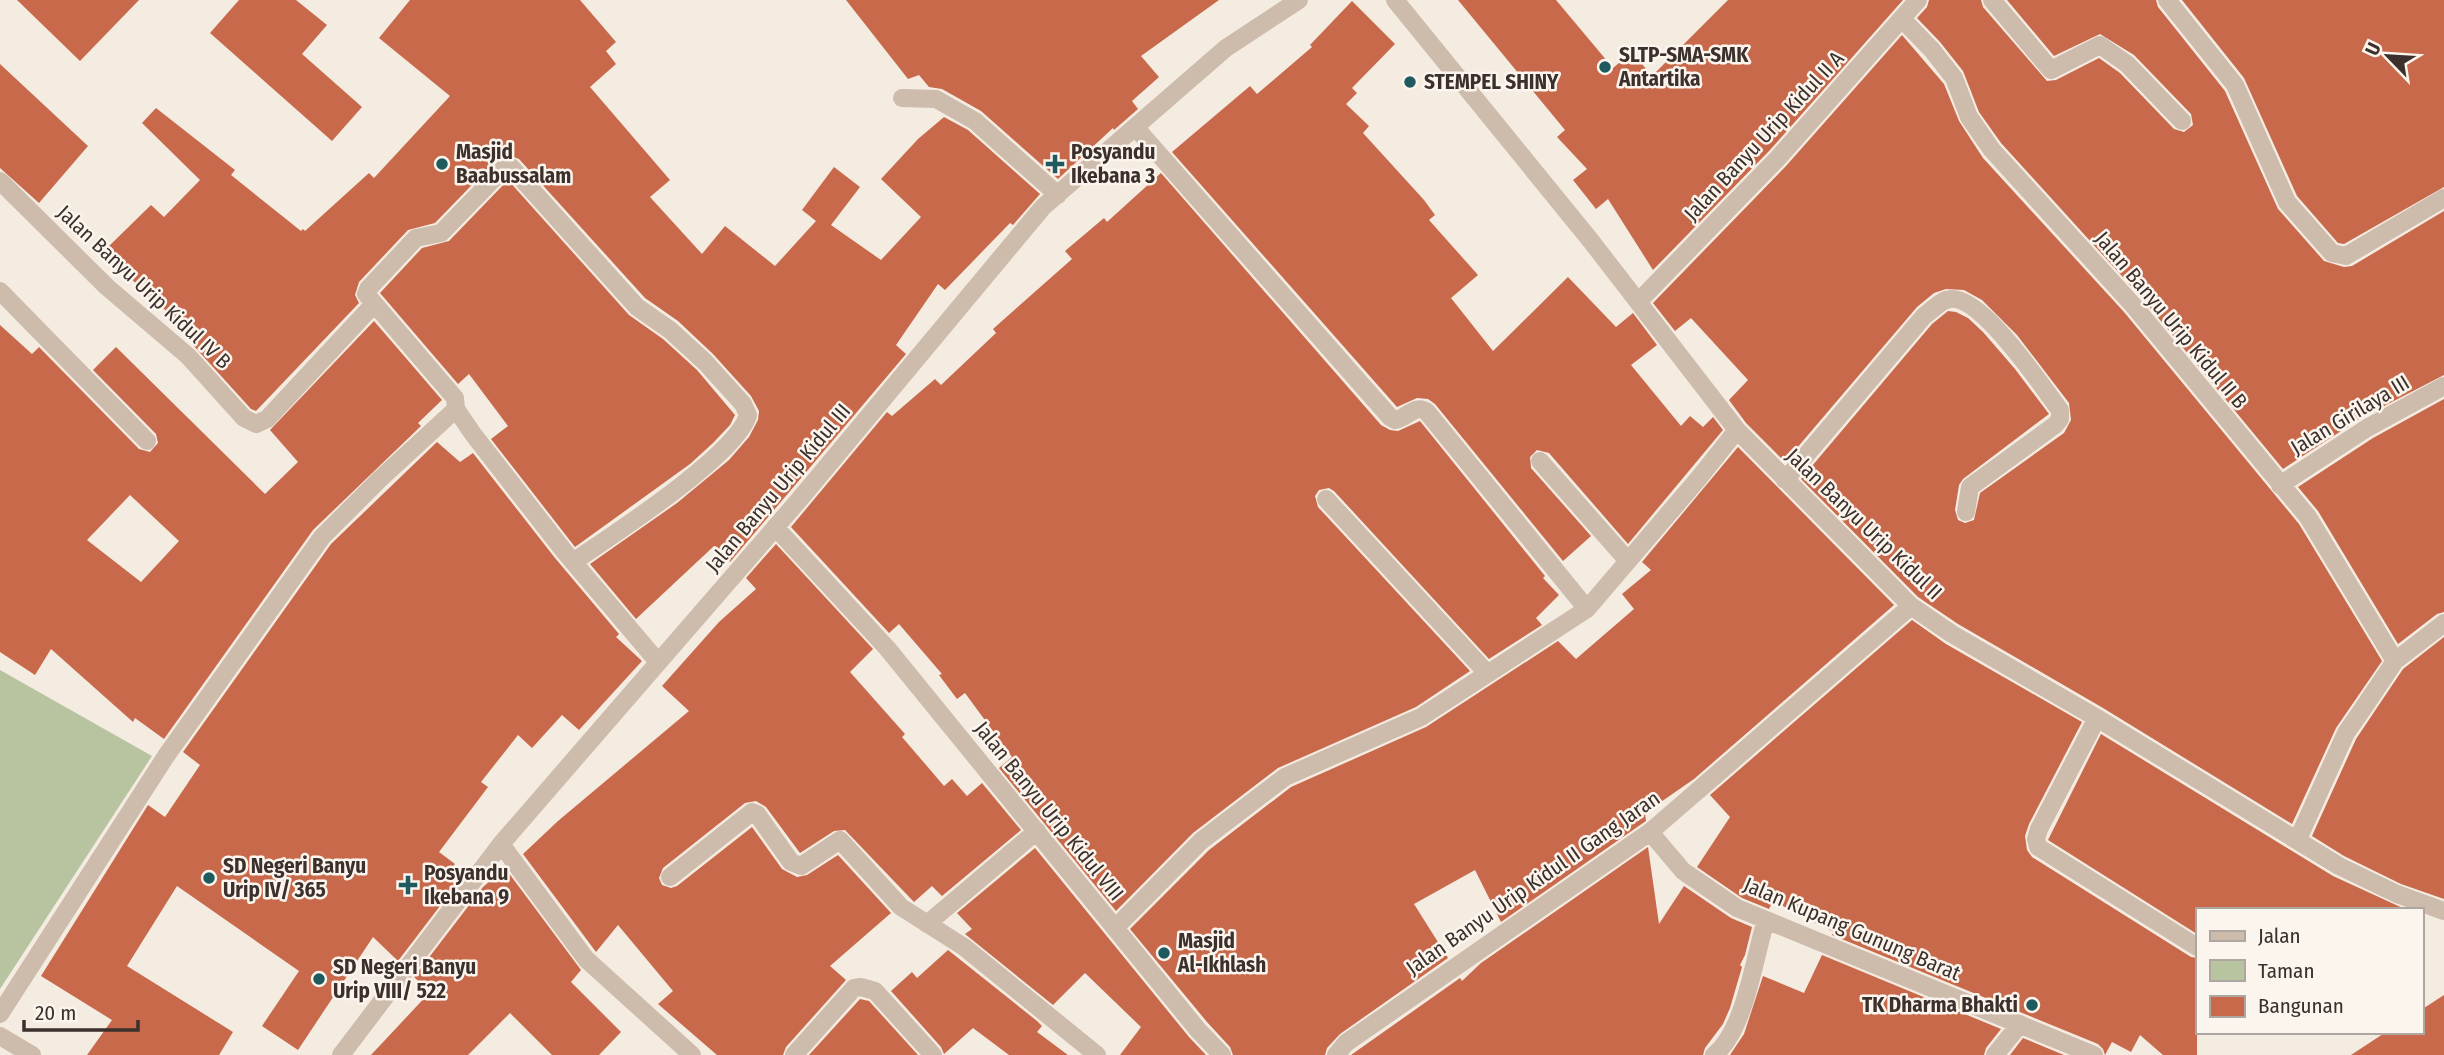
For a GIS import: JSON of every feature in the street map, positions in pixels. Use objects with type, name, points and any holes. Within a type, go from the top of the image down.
[{"type":"street","name":"Jalan Banyu Urip Kidul III","points":[[341,1055],[501,844],[775,527],[1043,207],[1226,48],[1298,0]]},
{"type":"street","name":"Jalan Banyu Urip Kidul II","points":[[1395,0],[1639,301],[1737,430],[1911,606],[1952,634],[2097,718],[2339,866],[2397,894],[2444,911]]},
{"type":"street","name":"Jalan Banyu Urip Kidul II A","points":[[1639,301],[1778,158],[1919,0]]},
{"type":"street","points":[[1992,0],[2051,70],[2099,45],[2127,64],[2182,121]]},
{"type":"street","points":[[2167,0],[2235,85],[2287,202],[2332,253],[2346,256],[2444,198]]},
{"type":"street","name":"Jalan Banyu Urip Kidul II B","points":[[1902,19],[1954,78],[1969,117],[1992,150],[2133,305],[2308,517],[2395,661]]},
{"type":"street","points":[[902,98],[936,99],[975,121],[1058,195]]},
{"type":"street","points":[[1135,127],[1390,416],[1395,420],[1416,409],[1427,412],[1587,609]]},
{"type":"street","points":[[573,562],[649,511],[718,456],[746,423],[748,415],[743,404],[705,362],[670,330],[637,307],[509,166],[506,166],[441,233],[416,238],[366,294],[455,398],[456,409],[573,562],[658,662]]},
{"type":"street","name":"Jalan Banyu Urip Kidul IV B","points":[[0,181],[107,286],[188,356],[244,418],[256,424],[267,419],[374,304]]},
{"type":"street","points":[[0,290],[147,441]]},
{"type":"street","points":[[1785,480],[1924,316],[1947,300],[1959,300],[1975,307],[2006,339],[2060,410],[2060,419],[2055,425],[1970,487],[1966,512]]},
{"type":"street","name":"Jalan Girilaya III","points":[[2280,485],[2367,428],[2444,386]]},
{"type":"street","points":[[0,1014],[166,756],[322,537],[456,409]]},
{"type":"street","name":"Jalan Banyu Urip Kidul VIII","points":[[775,527],[887,648],[1115,928],[1200,841],[1285,777],[1420,717],[1587,609],[1737,430]]},
{"type":"street","points":[[1540,461],[1628,561]]},
{"type":"street","points":[[1326,499],[1488,673]]},
{"type":"street","name":"Jalan Banyu Urip Kidul II Gang Jaran","points":[[1336,1055],[1346,1042],[1650,832],[1911,606]]},
{"type":"street","points":[[2298,839],[2346,733],[2395,661],[2444,623]]},
{"type":"street","points":[[2097,718],[2039,829],[2036,839],[2038,847],[2196,946]]},
{"type":"street","points":[[670,877],[752,812],[757,814],[791,862],[796,865],[801,866],[840,840],[901,907],[964,947],[1097,1055]]},
{"type":"street","points":[[927,924],[1037,831]]},
{"type":"street","name":"Jalan Kupang Gunung Barat","points":[[1650,832],[1683,871],[1737,908],[2094,1055]]},
{"type":"street","points":[[501,844],[586,958],[692,1055]]},
{"type":"street","points":[[1714,1055],[1723,1048],[1736,1028],[1766,920]]},
{"type":"street","points":[[1115,928],[1198,1030],[1222,1055]]},
{"type":"street","points":[[794,1055],[854,988],[861,987],[875,991],[933,1055]]},
{"type":"street","points":[[1995,1055],[2020,1024]]},
{"type":"street","points":[[0,1036],[32,1055]]},
{"type":"green space","points":[[0,670],[152,756],[0,989]]},
{"type":"building","points":[[17,0],[139,0],[80,61]]},
{"type":"building","points":[[239,0],[296,0],[327,25],[302,54],[362,107],[332,141],[210,33]]},
{"type":"building","points":[[410,0],[580,0],[616,42],[606,51],[616,64],[590,87],[670,180],[650,197],[702,254],[725,226],[775,266],[816,221],[802,210],[834,167],[860,187],[831,225],[881,260],[921,217],[881,179],[918,139],[944,117],[968,130],[1040,194],[1013,225],[1010,223],[945,290],[938,284],[896,345],[906,354],[730,562],[714,546],[636,619],[590,564],[677,503],[729,460],[749,437],[758,420],[759,411],[751,396],[713,354],[678,321],[645,298],[519,159],[508,155],[498,158],[435,223],[408,230],[359,282],[355,295],[359,303],[256,411],[251,409],[193,345],[197,342],[152,297],[150,299],[105,250],[151,205],[164,217],[200,180],[142,123],[156,108],[235,170],[231,175],[301,231],[305,231],[369,173],[374,178],[450,96],[379,38]]},
{"type":"building","points":[[846,0],[1219,0],[1141,56],[1159,77],[1132,101],[1138,109],[1114,130],[1113,128],[1058,179],[981,111],[942,89],[929,87],[919,75],[908,79]]},
{"type":"building","points":[[1458,0],[1556,0],[1613,68],[1632,52],[1652,76],[1728,0],[1903,0],[1770,150],[1653,270],[1608,199],[1596,209],[1573,180],[1587,169],[1557,137],[1565,130]]},
{"type":"building","points":[[1929,0],[1981,0],[1983,7],[2047,81],[2056,80],[2099,58],[2120,73],[2174,129],[2184,132],[2193,125],[2191,114],[2134,55],[2100,34],[2054,56],[2007,0],[2156,0],[2158,7],[2225,91],[2278,209],[2324,261],[2344,267],[2352,266],[2444,211],[2444,375],[2361,418],[2283,469],[2141,297],[2001,143],[1979,112],[1963,71],[1917,18],[1927,7]]},
{"type":"building","points":[[2182,0],[2444,0],[2444,187],[2344,244],[2338,243],[2297,196],[2244,78]]},
{"type":"building","points":[[1352,1],[1395,44],[1352,88],[1357,93],[1346,104],[1369,126],[1363,133],[1435,215],[1429,220],[1478,275],[1451,298],[1493,351],[1568,277],[1616,327],[1633,313],[1657,345],[1631,365],[1681,426],[1690,416],[1703,427],[1713,417],[1723,430],[1628,544],[1549,453],[1537,450],[1530,457],[1531,468],[1591,536],[1563,561],[1435,404],[1428,399],[1417,398],[1397,407],[1172,152],[1250,86],[1257,94],[1312,47],[1310,45]]},
{"type":"building","points":[[1902,35],[1944,84],[1959,121],[1983,158],[2124,312],[2299,524],[2382,661],[2336,728],[2292,824],[2103,708],[1958,624],[1918,597],[1801,479],[1932,324],[1948,311],[1968,318],[1983,332],[2049,414],[1963,479],[1959,485],[1955,510],[1958,520],[1965,523],[1974,520],[1980,493],[2064,433],[2071,420],[2069,403],[2017,335],[1982,300],[1964,290],[1946,289],[1934,293],[1917,307],[1785,462],[1746,423],[1729,400],[1748,380],[1691,318],[1675,331],[1653,303],[1786,166]]},
{"type":"building","points":[[0,64],[88,146],[39,203],[0,168]]},
{"type":"building","points":[[1161,173],[1381,425],[1398,431],[1420,421],[1559,595],[1536,618],[1542,625],[1489,659],[1334,491],[1329,488],[1319,490],[1315,496],[1318,507],[1470,671],[1416,707],[1278,768],[1193,833],[1116,911],[999,768],[1012,757],[965,693],[957,699],[939,675],[942,674],[899,624],[889,633],[791,527],[887,412],[892,416],[935,379],[941,385],[996,333],[993,329],[1072,259],[1065,251],[1104,218],[1107,222]]},
{"type":"building","points":[[508,180],[629,315],[663,339],[697,370],[735,415],[730,425],[690,464],[575,547],[491,439],[508,426],[469,374],[458,384],[380,293],[422,248],[449,241]]},
{"type":"building","points":[[374,321],[442,400],[418,423],[421,426],[313,530],[164,739],[135,718],[133,722],[51,649],[35,675],[0,652],[0,325],[32,354],[39,347],[139,449],[150,452],[158,443],[156,434],[93,370],[116,347],[265,494],[298,462],[270,430]],"holes":[[[130,495],[179,541],[141,582],[87,540]]]},
{"type":"building","points":[[2444,399],[2444,612],[2437,614],[2398,644],[2318,511],[2298,487],[2373,438]]},
{"type":"building","points":[[437,442],[460,462],[473,453],[619,634],[616,637],[642,661],[579,730],[562,715],[532,748],[518,735],[481,782],[488,787],[439,852],[455,864],[446,874],[456,885],[398,961],[373,937],[298,1050],[262,1026],[299,971],[177,886],[127,966],[233,1032],[219,1055],[87,1055],[112,1020],[41,976],[148,805],[165,817],[200,765],[183,752],[331,544]]},
{"type":"building","points":[[1738,447],[1894,605],[1694,779],[1645,813],[1646,821],[1501,922],[1475,870],[1414,904],[1448,958],[1340,1034],[1327,1048],[1325,1055],[1233,1055],[1230,1047],[1130,929],[1209,850],[1291,787],[1426,727],[1558,641],[1576,659],[1634,609],[1622,594],[1651,570],[1642,562]]},
{"type":"building","points":[[776,544],[873,649],[850,672],[905,734],[902,737],[944,786],[952,779],[967,796],[982,783],[1021,830],[942,896],[932,886],[914,902],[845,830],[834,831],[800,853],[766,807],[756,801],[745,803],[663,868],[659,878],[662,885],[671,888],[677,886],[752,827],[782,869],[797,877],[807,875],[838,855],[891,913],[830,966],[846,980],[786,1047],[783,1055],[717,1055],[658,1004],[673,991],[618,925],[596,952],[523,854],[558,821],[689,711],[662,686],[719,622],[756,589],[746,578]]},
{"type":"building","points":[[1912,620],[1946,644],[2082,722],[2029,824],[2025,836],[2027,850],[2032,857],[2196,958],[2197,1055],[2163,1055],[2140,1035],[2131,1052],[2112,1042],[2105,1055],[2098,1044],[1832,935],[1834,932],[1773,901],[1769,909],[1742,898],[1697,867],[1730,817],[1710,795]]},
{"type":"building","points":[[2444,637],[2444,899],[2401,884],[2344,856],[2312,836],[2356,739],[2403,669]]},
{"type":"building","points":[[2101,734],[2333,876],[2403,908],[2196,908],[2196,933],[2048,840]]},
{"type":"building","points":[[1648,847],[1659,924],[1684,886],[1731,918],[1752,927],[1730,1008],[1703,1055],[1351,1055],[1460,978],[1462,981],[1481,963]]},
{"type":"building","points":[[1035,848],[1206,1055],[1120,1055],[1141,1027],[1085,973],[1053,1005],[965,934],[972,929],[957,913]]},
{"type":"building","points":[[505,868],[581,970],[571,982],[621,1032],[599,1055],[552,1055],[510,1013],[468,1055],[371,1055],[430,992],[414,977],[483,887]]},
{"type":"building","points":[[948,950],[1037,1021],[1042,1026],[1037,1032],[1068,1055],[1009,1055],[973,1028],[944,1054],[941,1047],[891,991],[912,972],[917,978]]},
{"type":"building","points":[[1822,955],[2001,1029],[1986,1048],[1984,1055],[1730,1055],[1744,1034],[1763,976],[1804,993]]},
{"type":"building","points":[[2444,995],[2444,1055],[2351,1055],[2383,1034],[2423,1034],[2423,1009]]},
{"type":"building","points":[[860,999],[869,1001],[918,1055],[809,1055]]},
{"type":"building","points":[[2023,1038],[2064,1055],[2010,1055]]},
{"type":"place","name":"SLTP-SMA-SMK Antartika","points":[[1605,67]]},
{"type":"place","name":"STEMPEL SHINY","points":[[1410,82]]},
{"type":"place","name":"Masjid Baabussalam","points":[[442,164]]},
{"type":"place","name":"Posyandu Ikebana 3","points":[[1055,164]]},
{"type":"place","name":"SD Negeri Banyu Urip IV/ 365","points":[[209,878]]},
{"type":"place","name":"Posyandu Ikebana 9","points":[[408,885]]},
{"type":"place","name":"Masjid Al-Ikhlash","points":[[1164,953]]},
{"type":"place","name":"SD Negeri Banyu Urip VIII/ 522","points":[[319,979]]},
{"type":"place","name":"TK Dharma Bhakti","points":[[2032,1005]]}]
